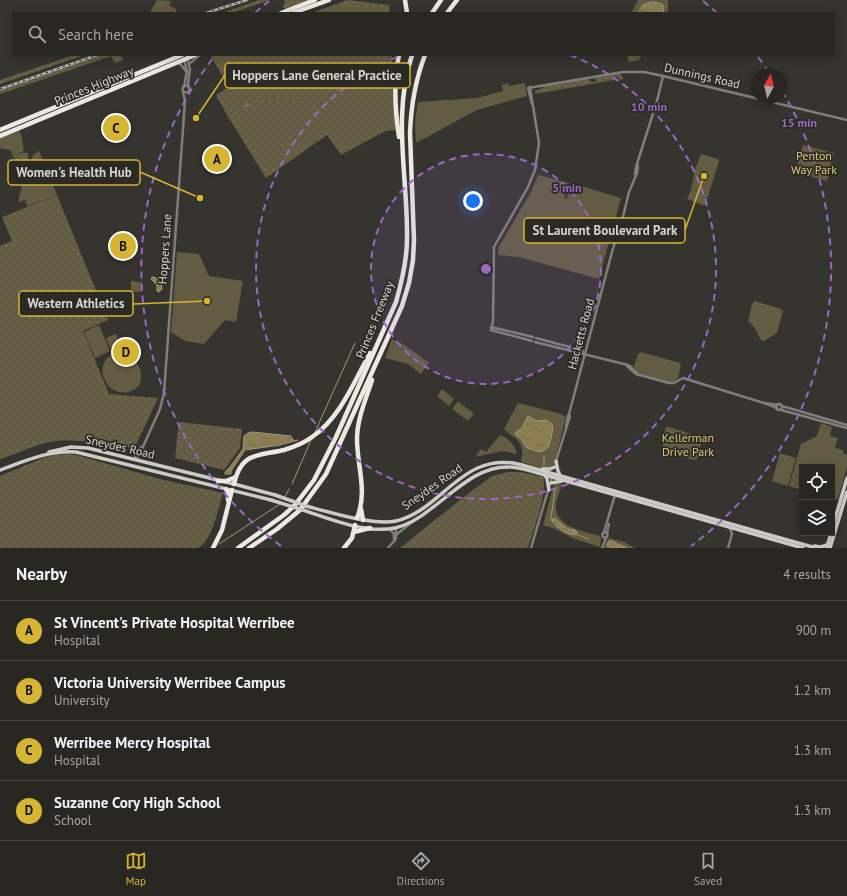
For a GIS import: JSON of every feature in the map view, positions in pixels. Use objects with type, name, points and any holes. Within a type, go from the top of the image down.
[{"type":"highway","points":[[287,12],[315,0]]},
{"type":"highway","points":[[296,12],[329,0]]},
{"type":"highway","points":[[323,2],[333,0]]},
{"type":"highway","points":[[433,12],[441,0]]},
{"type":"highway","points":[[448,12],[457,0]]},
{"type":"highway","points":[[405,1],[407,12]]},
{"type":"highway","points":[[399,56],[395,94],[404,169]]},
{"type":"highway","name":"Princes Freeway","points":[[238,548],[284,515],[295,505],[314,480],[336,437],[396,302],[402,282],[406,260],[407,226],[402,135],[402,102],[405,81],[412,56]]},
{"type":"highway","name":"Princes Freeway","points":[[249,548],[277,530],[295,515],[320,484],[332,462],[402,306],[409,282],[413,260],[414,226],[410,133],[411,115],[415,86],[425,56]]},
{"type":"highway","name":"Princes Highway","points":[[124,82],[177,63],[184,57]]},
{"type":"highway","name":"Princes Highway","points":[[0,130],[19,125],[184,57]]},
{"type":"highway","name":"Princes Highway","points":[[0,136],[19,125]]},
{"type":"highway","points":[[234,484],[243,462],[251,456],[285,450],[305,442],[317,434],[330,422],[338,411],[389,318]]},
{"type":"highway","points":[[357,518],[362,485],[358,450],[358,427],[366,398],[384,348]]},
{"type":"highway","points":[[218,481],[226,481],[236,478]]},
{"type":"highway","points":[[226,489],[228,508]]},
{"type":"highway","points":[[213,548],[222,530],[232,490]]},
{"type":"highway","points":[[360,506],[363,520]]},
{"type":"highway","points":[[344,548],[348,544],[354,532],[355,525]]},
{"type":"highway","points":[[354,532],[370,528]]},
{"type":"main road","name":"Sneydes Road","points":[[0,470],[48,452],[71,447],[88,448],[234,484],[275,495],[306,506],[363,520],[378,522],[395,521],[408,517],[466,474],[481,466],[507,462],[537,469],[567,481],[782,538],[803,546]]},
{"type":"main road","name":"Sneydes Road","points":[[33,458],[55,452],[83,454],[271,500],[370,528],[390,529],[413,521],[474,477],[487,470],[509,467],[545,475],[560,476],[616,494]]},
{"type":"main road","points":[[134,466],[135,460]]},
{"type":"main road","points":[[556,461],[560,476]]},
{"type":"main road","points":[[537,469],[550,469],[555,467]]},
{"type":"main road","points":[[545,475],[549,490]]},
{"type":"main road","points":[[835,519],[847,478]]},
{"type":"main road","points":[[551,483],[554,481],[567,481]]},
{"type":"main road","points":[[232,490],[234,484]]},
{"type":"main road","points":[[829,547],[833,539],[847,492]]},
{"type":"main road","name":"Sneydes Road","points":[[645,501],[729,527],[791,544],[816,548]]},
{"type":"main road","points":[[355,525],[357,518]]},
{"type":"main road","points":[[395,521],[396,528]]},
{"type":"main road","points":[[829,547],[831,536]]},
{"type":"main road","points":[[782,538],[789,541],[791,544]]},
{"type":"main road","points":[[803,546],[829,547]]},
{"type":"street","points":[[184,57],[190,64],[199,56]]},
{"type":"street","points":[[184,57],[187,73],[184,87],[187,86],[189,90],[186,93],[184,92]]},
{"type":"street","points":[[177,63],[181,65],[187,73]]},
{"type":"street","name":"Hoppers Lane","points":[[185,102],[189,90],[188,83],[190,64]]},
{"type":"street","name":"Dunnings Road","points":[[586,354],[581,354],[534,339],[491,328],[494,247],[535,172],[539,143],[529,88],[627,72],[644,72],[847,120]]},
{"type":"street","name":"Hacketts Road","points":[[531,548],[551,483],[616,238],[663,76]]},
{"type":"street","name":"Hoppers Lane","points":[[135,460],[160,409],[165,387],[185,102],[184,87]]},
{"type":"street","points":[[586,354],[627,365],[632,367],[635,373],[639,375],[675,384],[682,380],[688,380],[764,403],[781,410],[834,423]]},
{"type":"street","points":[[764,403],[781,404],[782,406],[847,427]]},
{"type":"street","points":[[777,408],[778,404]]},
{"type":"street","points":[[781,410],[782,406]]},
{"type":"street","points":[[602,548],[616,494]]},
{"type":"street","points":[[388,548],[393,543],[397,534],[413,521]]},
{"type":"street","points":[[729,527],[732,534]]},
{"type":"street","points":[[396,528],[397,534]]},
{"type":"street","points":[[390,529],[394,534],[393,543]]},
{"type":"street","points":[[728,548],[732,534],[735,531],[740,530]]},
{"type":"green space","points":[[157,0],[171,1],[169,5],[177,10],[176,12],[150,12]]},
{"type":"green space","points":[[259,0],[270,0],[234,12],[225,12]]},
{"type":"green space","points":[[284,0],[310,0],[287,9],[282,7],[285,3]]},
{"type":"green space","points":[[348,0],[389,5],[390,12],[314,12]]},
{"type":"green space","points":[[638,0],[668,0],[668,12],[632,12]]},
{"type":"green space","points":[[71,56],[82,56],[0,84],[0,80]]},
{"type":"green space","points":[[97,56],[111,56],[0,94],[0,90]]},
{"type":"green space","points":[[111,56],[121,56],[123,60],[115,63]]},
{"type":"green space","points":[[211,56],[392,56],[392,80],[397,130],[385,131],[341,155],[327,135],[266,178],[216,95],[229,87]]},
{"type":"green space","points":[[627,56],[641,56],[640,60],[629,62]]},
{"type":"green space","points":[[620,74],[623,79],[619,80],[618,77],[613,77],[614,80],[535,94],[535,91],[543,88],[543,86],[589,78],[592,82],[596,82],[595,78]]},
{"type":"green space","points":[[508,83],[509,86],[525,83],[527,96],[477,110],[416,143],[415,121],[418,102],[477,98],[503,91],[502,85]]},
{"type":"green space","points":[[259,96],[298,97],[297,99],[260,99],[228,118],[227,115]]},
{"type":"green space","points":[[303,101],[323,129],[321,131],[300,103]]},
{"type":"green space","points":[[19,130],[24,151],[15,155],[10,150],[0,148],[0,138]]},
{"type":"green space","name":"Penton Way Park","points":[[803,145],[834,153],[827,181],[795,172]]},
{"type":"green space","points":[[39,151],[57,195],[27,206],[25,200],[18,202],[26,169],[31,162],[33,155]]},
{"type":"green space","points":[[11,152],[15,155],[25,152],[26,154],[28,153],[28,160],[22,165],[19,155],[20,162],[18,163]]},
{"type":"green space","points":[[701,154],[718,159],[719,161],[705,206],[687,199],[691,190],[695,169]]},
{"type":"green space","points":[[538,175],[569,183],[568,186],[567,185],[564,198],[567,199],[571,183],[621,198],[599,279],[519,257],[498,255],[498,248],[532,190]]},
{"type":"green space","points":[[57,195],[108,320],[83,331],[109,394],[158,398],[134,449],[70,440],[37,445],[0,459],[0,246],[12,241],[2,217]]},
{"type":"green space","points":[[177,252],[199,254],[209,276],[243,281],[236,322],[225,320],[204,344],[185,341],[171,332]]},
{"type":"green space","points":[[131,281],[142,282],[141,292],[131,292]]},
{"type":"green space","points":[[755,301],[781,309],[783,311],[777,333],[764,341],[761,340],[754,327],[748,321],[752,304]]},
{"type":"green space","points":[[99,325],[110,351],[95,358],[84,332]]},
{"type":"green space","points":[[116,334],[120,343],[110,348],[106,338]]},
{"type":"green space","points":[[392,339],[406,346],[429,363],[421,374],[408,364],[385,358]]},
{"type":"green space","points":[[641,352],[680,363],[681,365],[678,378],[673,382],[669,382],[637,373],[634,367],[638,354]]},
{"type":"green space","points":[[117,353],[129,356],[140,368],[141,379],[139,386],[128,392],[119,392],[111,388],[106,382],[103,373],[103,365],[108,358]]},
{"type":"green space","points":[[442,389],[454,399],[449,406],[437,396]]},
{"type":"green space","points":[[458,401],[474,414],[468,421],[452,409]]},
{"type":"green space","points":[[518,403],[558,413],[566,417],[554,465],[551,468],[542,468],[521,462],[522,452],[520,443],[504,429]]},
{"type":"green space","points":[[179,422],[242,429],[240,448],[224,470],[175,458]]},
{"type":"green space","points":[[821,423],[832,427],[830,436],[838,438],[835,448],[843,450],[843,453],[847,455],[847,467],[838,499],[836,500],[835,464],[799,464],[799,489],[789,486],[801,444],[817,436]]},
{"type":"green space","name":"Kellerman Drive Park","points":[[666,427],[701,437],[702,439],[697,459],[693,460],[664,450],[662,442]]},
{"type":"green space","points":[[500,435],[513,445],[516,454],[502,451],[475,457],[481,449],[486,452]]},
{"type":"green space","points":[[780,453],[796,458],[788,486],[772,481]]},
{"type":"green space","points":[[68,454],[164,480],[223,493],[208,538],[198,548],[0,548],[0,476],[43,458]]},
{"type":"green space","points":[[508,472],[520,472],[543,477],[544,484],[542,502],[528,548],[400,548],[492,476]]},
{"type":"green space","points":[[556,483],[562,484],[556,504],[557,512],[560,518],[571,527],[600,536],[600,547],[572,538],[555,529],[543,525],[553,487]]},
{"type":"green space","points":[[609,538],[624,542],[635,548],[603,548]]},
{"type":"water","points":[[652,2],[662,4],[664,7],[663,12],[639,12],[643,5]]},
{"type":"water","points":[[152,277],[157,278],[161,283],[162,289],[159,292],[157,291],[157,285],[151,279]]},
{"type":"water","points":[[528,416],[536,421],[546,420],[552,424],[553,429],[549,446],[545,450],[540,452],[527,448],[521,439],[515,434],[522,428]]},
{"type":"water","points":[[252,432],[291,436],[294,441],[298,440],[280,445],[245,450],[231,471],[231,474],[225,474],[243,449],[244,436]]},
{"type":"water","points":[[554,518],[568,529],[575,530],[577,533],[574,535],[562,530],[552,520]]},
{"type":"water","points":[[612,541],[627,548],[613,548],[607,546],[608,542]]},
{"type":"waterway","points":[[315,432],[355,343]]},
{"type":"waterway","points":[[292,484],[311,440]]},
{"type":"waterway","points":[[544,456],[544,465]]},
{"type":"waterway","points":[[285,497],[289,489]]},
{"type":"waterway","points":[[553,522],[551,518],[555,490]]},
{"type":"waterway","points":[[219,544],[280,504]]},
{"type":"waterway","points":[[575,534],[589,539]]},
{"type":"railway","points":[[209,12],[247,0]]},
{"type":"railway","points":[[0,89],[94,56]]},
{"type":"place","name":"Hoppers Lane General Practice","points":[[196,118]]},
{"type":"place","name":"Werribee Mercy Hospital","points":[[116,128]]},
{"type":"place","name":"St Vincent's Private Hospital Werribee","points":[[217,159]]},
{"type":"place","name":"St Laurent Boulevard Park","points":[[704,176]]},
{"type":"place","name":"Women's Health Hub","points":[[200,198]]},
{"type":"place","name":"Victoria University Werribee Campus","points":[[123,246]]},
{"type":"place","name":"Western Athletics","points":[[207,301]]},
{"type":"place","name":"Suzanne Cory High School","points":[[126,352]]}]
